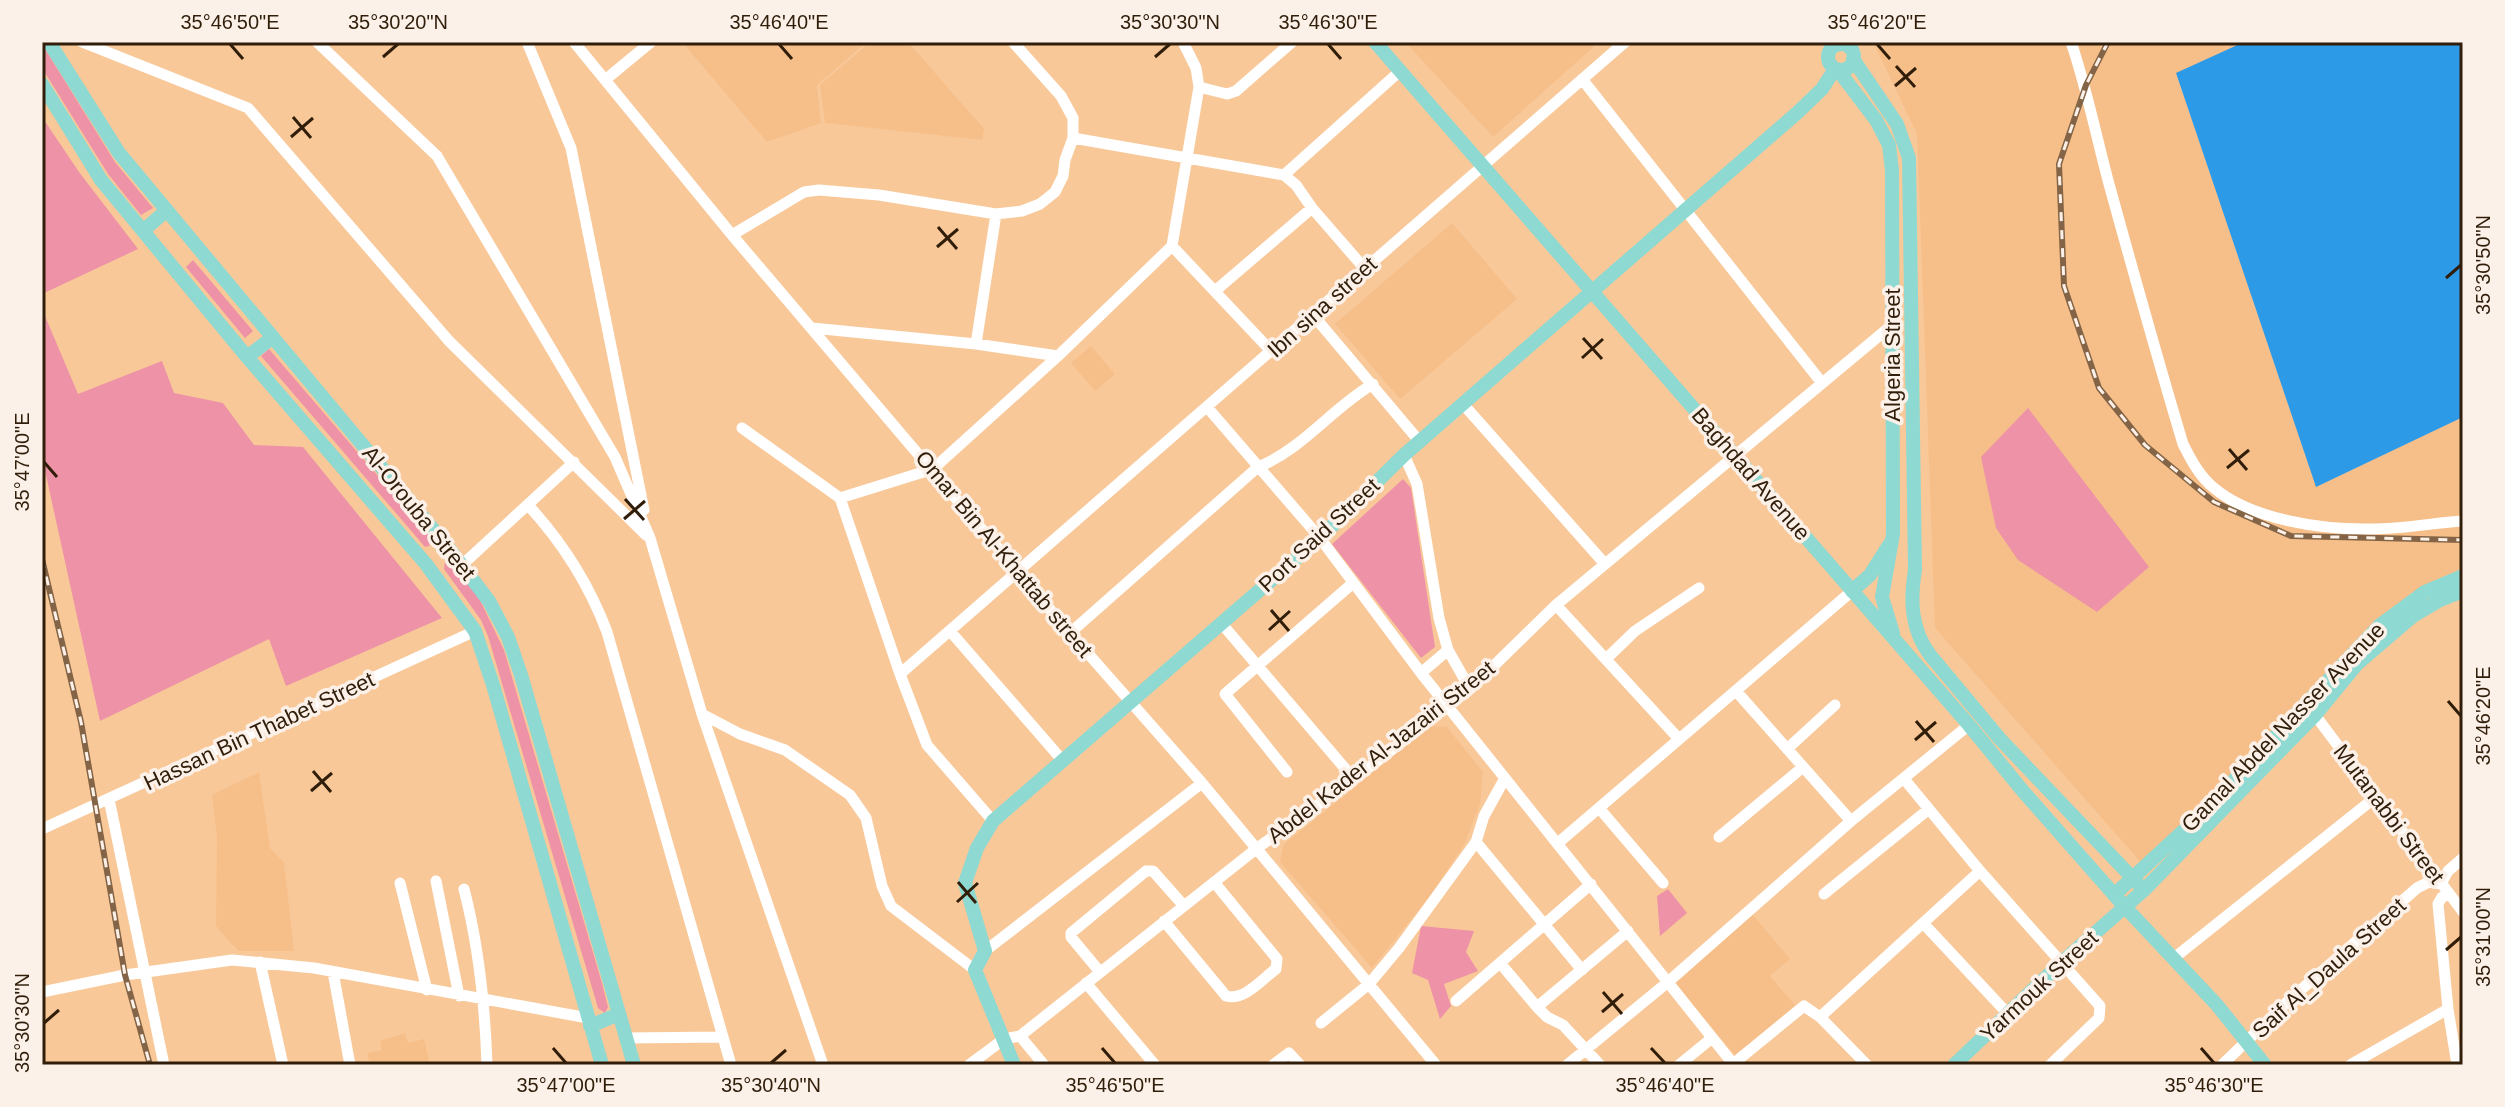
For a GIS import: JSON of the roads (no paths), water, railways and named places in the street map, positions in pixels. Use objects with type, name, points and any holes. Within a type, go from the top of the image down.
[{"type":"main road","name":"Baghdad Avenue","points":[[1375,42],[1969,725],[2022,790],[2217,1005],[2265,1065]]},
{"type":"main road","points":[[1818,42],[1836,70],[1846,69],[1850,50],[1837,45],[1828,54]]},
{"type":"main road","name":"Al-Orouba Street","points":[[55,44],[119,153],[447,546],[489,601],[508,637],[634,1065]]},
{"type":"main road","name":"Algeria Street","points":[[1850,50],[1897,124],[1911,168],[1913,606],[1920,643],[2000,739],[2131,878]]},
{"type":"main road","name":"Algeria Street","points":[[1836,70],[1876,120],[1889,145],[1892,170],[1893,534],[1882,597],[1887,619],[1903,651]]},
{"type":"main road","name":"Port Said Street","points":[[985,951],[965,883],[977,848],[993,821],[1320,538],[1404,455],[1797,113],[1836,70]]},
{"type":"main road","name":"Al-Orouba Street","points":[[42,84],[101,180],[247,357],[426,564],[475,631],[602,1065]]},
{"type":"main road","points":[[1892,170],[1911,168]]},
{"type":"main road","points":[[144,230],[167,210]]},
{"type":"main road","points":[[1892,325],[1910,313]]},
{"type":"main road","points":[[247,357],[273,337]]},
{"type":"main road","points":[[1852,591],[1877,566],[1893,534]]},
{"type":"main road","points":[[426,564],[447,546]]},
{"type":"main road","name":"Gamal Abdel Nasser Avenue","points":[[2114,895],[2205,811],[2379,626],[2425,592],[2463,576]]},
{"type":"main road","name":"Gamal Abdel Nasser Avenue","points":[[2125,907],[2315,715],[2357,664],[2413,616],[2463,591]]},
{"type":"main road","points":[[2131,878],[2144,890]]},
{"type":"main road","name":"Yarmouk Street","points":[[1954,1065],[2125,907]]},
{"type":"main road","points":[[985,951],[975,970],[1014,1065]]},
{"type":"main road","points":[[589,1022],[619,1014]]},
{"type":"street","points":[[82,42],[248,108],[449,341],[650,538]]},
{"type":"street","points":[[317,42],[437,156],[459,188],[615,457],[650,538]]},
{"type":"street","points":[[527,42],[571,148],[650,538],[702,714],[823,1065]]},
{"type":"street","name":"Omar Bin Al-Khattab street","points":[[574,42],[732,235],[1070,633],[1202,783],[1436,1065]]},
{"type":"street","points":[[605,80],[651,42]]},
{"type":"street","points":[[732,235],[804,192],[819,190],[879,195],[996,214],[1022,211],[1040,204],[1055,192],[1063,176],[1073,138],[1073,118],[1067,105],[1013,42]]},
{"type":"street","points":[[840,498],[933,469],[1058,356],[1172,246],[1199,87],[1196,68],[1183,42]]},
{"type":"street","points":[[1199,87],[1227,94],[1236,91],[1292,42]]},
{"type":"street","name":"Ibn sina street","points":[[900,674],[1625,42]]},
{"type":"street","points":[[2071,42],[2086,85],[2141,304],[2183,444],[2192,464],[2214,489],[2279,519],[2371,529],[2463,521]]},
{"type":"street","points":[[1284,175],[1400,71]]},
{"type":"street","points":[[1582,79],[1822,383]]},
{"type":"street","points":[[1073,138],[1284,175],[1296,185],[1365,269]]},
{"type":"street","points":[[1215,291],[1312,208]]},
{"type":"street","points":[[976,344],[996,214]]},
{"type":"street","points":[[1172,246],[1272,352]]},
{"type":"street","points":[[1313,315],[1420,442]]},
{"type":"street","name":"Abdel Kader Al-Jazairi Street","points":[[1004,1039],[1020,1036],[1256,849],[1354,779],[1470,689],[1556,605],[1892,325]]},
{"type":"street","points":[[812,328],[976,344],[1058,356]]},
{"type":"street","points":[[1070,633],[1258,467],[1269,463],[1312,433],[1373,384]]},
{"type":"street","points":[[1463,404],[1605,564]]},
{"type":"street","points":[[1207,407],[1320,538],[1421,673],[1734,1065],[1804,1006],[1820,1017],[1867,1065]]},
{"type":"street","points":[[742,428],[840,498],[927,745],[993,821]]},
{"type":"street","points":[[1404,455],[1417,484],[1439,618],[1448,650],[1470,689]]},
{"type":"street","points":[[462,565],[574,462]]},
{"type":"street","points":[[528,505],[556,537],[580,573],[607,632],[729,1060],[738,1065]]},
{"type":"street","points":[[1287,772],[1225,695],[1353,583]]},
{"type":"street","points":[[1606,659],[1635,631],[1699,588]]},
{"type":"street","points":[[1558,843],[1852,591]]},
{"type":"street","points":[[1556,605],[1679,739]]},
{"type":"street","points":[[1222,624],[1354,779]]},
{"type":"street","name":"Hassan Bin Thabet Street","points":[[42,829],[475,631]]},
{"type":"street","points":[[950,631],[1063,761]]},
{"type":"street","points":[[1421,673],[1448,650]]},
{"type":"street","points":[[1736,691],[1851,821]]},
{"type":"street","points":[[1787,749],[1835,705]]},
{"type":"street","points":[[702,714],[740,734],[785,750],[850,795],[866,818],[882,886],[891,906],[975,970]]},
{"type":"street","name":"Mutanabbi Street","points":[[2315,715],[2463,912]]},
{"type":"street","points":[[1567,1065],[1668,982],[1851,821],[1969,725]]},
{"type":"street","points":[[1719,837],[1803,767]]},
{"type":"street","points":[[1321,1023],[1369,984],[1399,948],[1476,842],[1484,816],[1505,778]]},
{"type":"street","points":[[1905,780],[1980,871],[2096,1000],[2101,1011],[2099,1018],[2050,1065]]},
{"type":"street","points":[[985,951],[1202,783]]},
{"type":"street","points":[[2174,958],[2377,796]]},
{"type":"street","points":[[109,799],[164,1065]]},
{"type":"street","points":[[1599,808],[1663,883]]},
{"type":"street","points":[[1824,894],[1929,809]]},
{"type":"street","points":[[1476,842],[1582,970]]},
{"type":"street","points":[[2441,884],[2448,871],[2463,858]]},
{"type":"street","points":[[1100,972],[1071,933],[1146,871],[1153,871],[1184,906]]},
{"type":"street","points":[[1820,1017],[1980,871]]},
{"type":"street","points":[[436,881],[459,996]]},
{"type":"street","points":[[1164,921],[1226,996],[1242,996],[1276,969],[1277,959],[1214,882]]},
{"type":"street","name":"Saif Al_Daula Street","points":[[2222,1065],[2288,1001],[2417,888],[2429,882],[2441,884]]},
{"type":"street","points":[[400,883],[427,990]]},
{"type":"street","points":[[1456,1001],[1591,884]]},
{"type":"street","points":[[464,889],[474,929],[485,1001],[487,1065]]},
{"type":"street","points":[[2449,895],[2442,897],[2438,904],[2457,1065]]},
{"type":"street","points":[[1923,923],[2008,1014]]},
{"type":"street","points":[[1537,1007],[1628,931]]},
{"type":"street","points":[[42,992],[232,960],[333,972],[589,1022]]},
{"type":"street","points":[[260,962],[283,1065]]},
{"type":"street","points":[[1500,963],[1537,1007],[1547,1017],[1563,1025],[1600,1065]]},
{"type":"street","points":[[333,972],[350,1065]]},
{"type":"street","points":[[1086,983],[1155,1065]]},
{"type":"street","points":[[2350,1065],[2448,1009]]},
{"type":"street","points":[[1020,1036],[1044,1065]]},
{"type":"street","points":[[626,1038],[723,1037]]},
{"type":"street","points":[[1679,1065],[1712,1038]]},
{"type":"street","points":[[969,1065],[1004,1039]]},
{"type":"street","points":[[1273,1065],[1289,1053],[1300,1065]]},
{"type":"water","points":[[2244,42],[2463,42],[2463,417],[2316,487],[2176,73]]},
{"type":"railway","points":[[2108,42],[2086,85],[2059,164],[2064,286],[2099,388],[2145,445],[2214,502],[2291,536],[2463,540]]},
{"type":"railway","points":[[42,559],[81,722],[125,975],[150,1065]]}]
